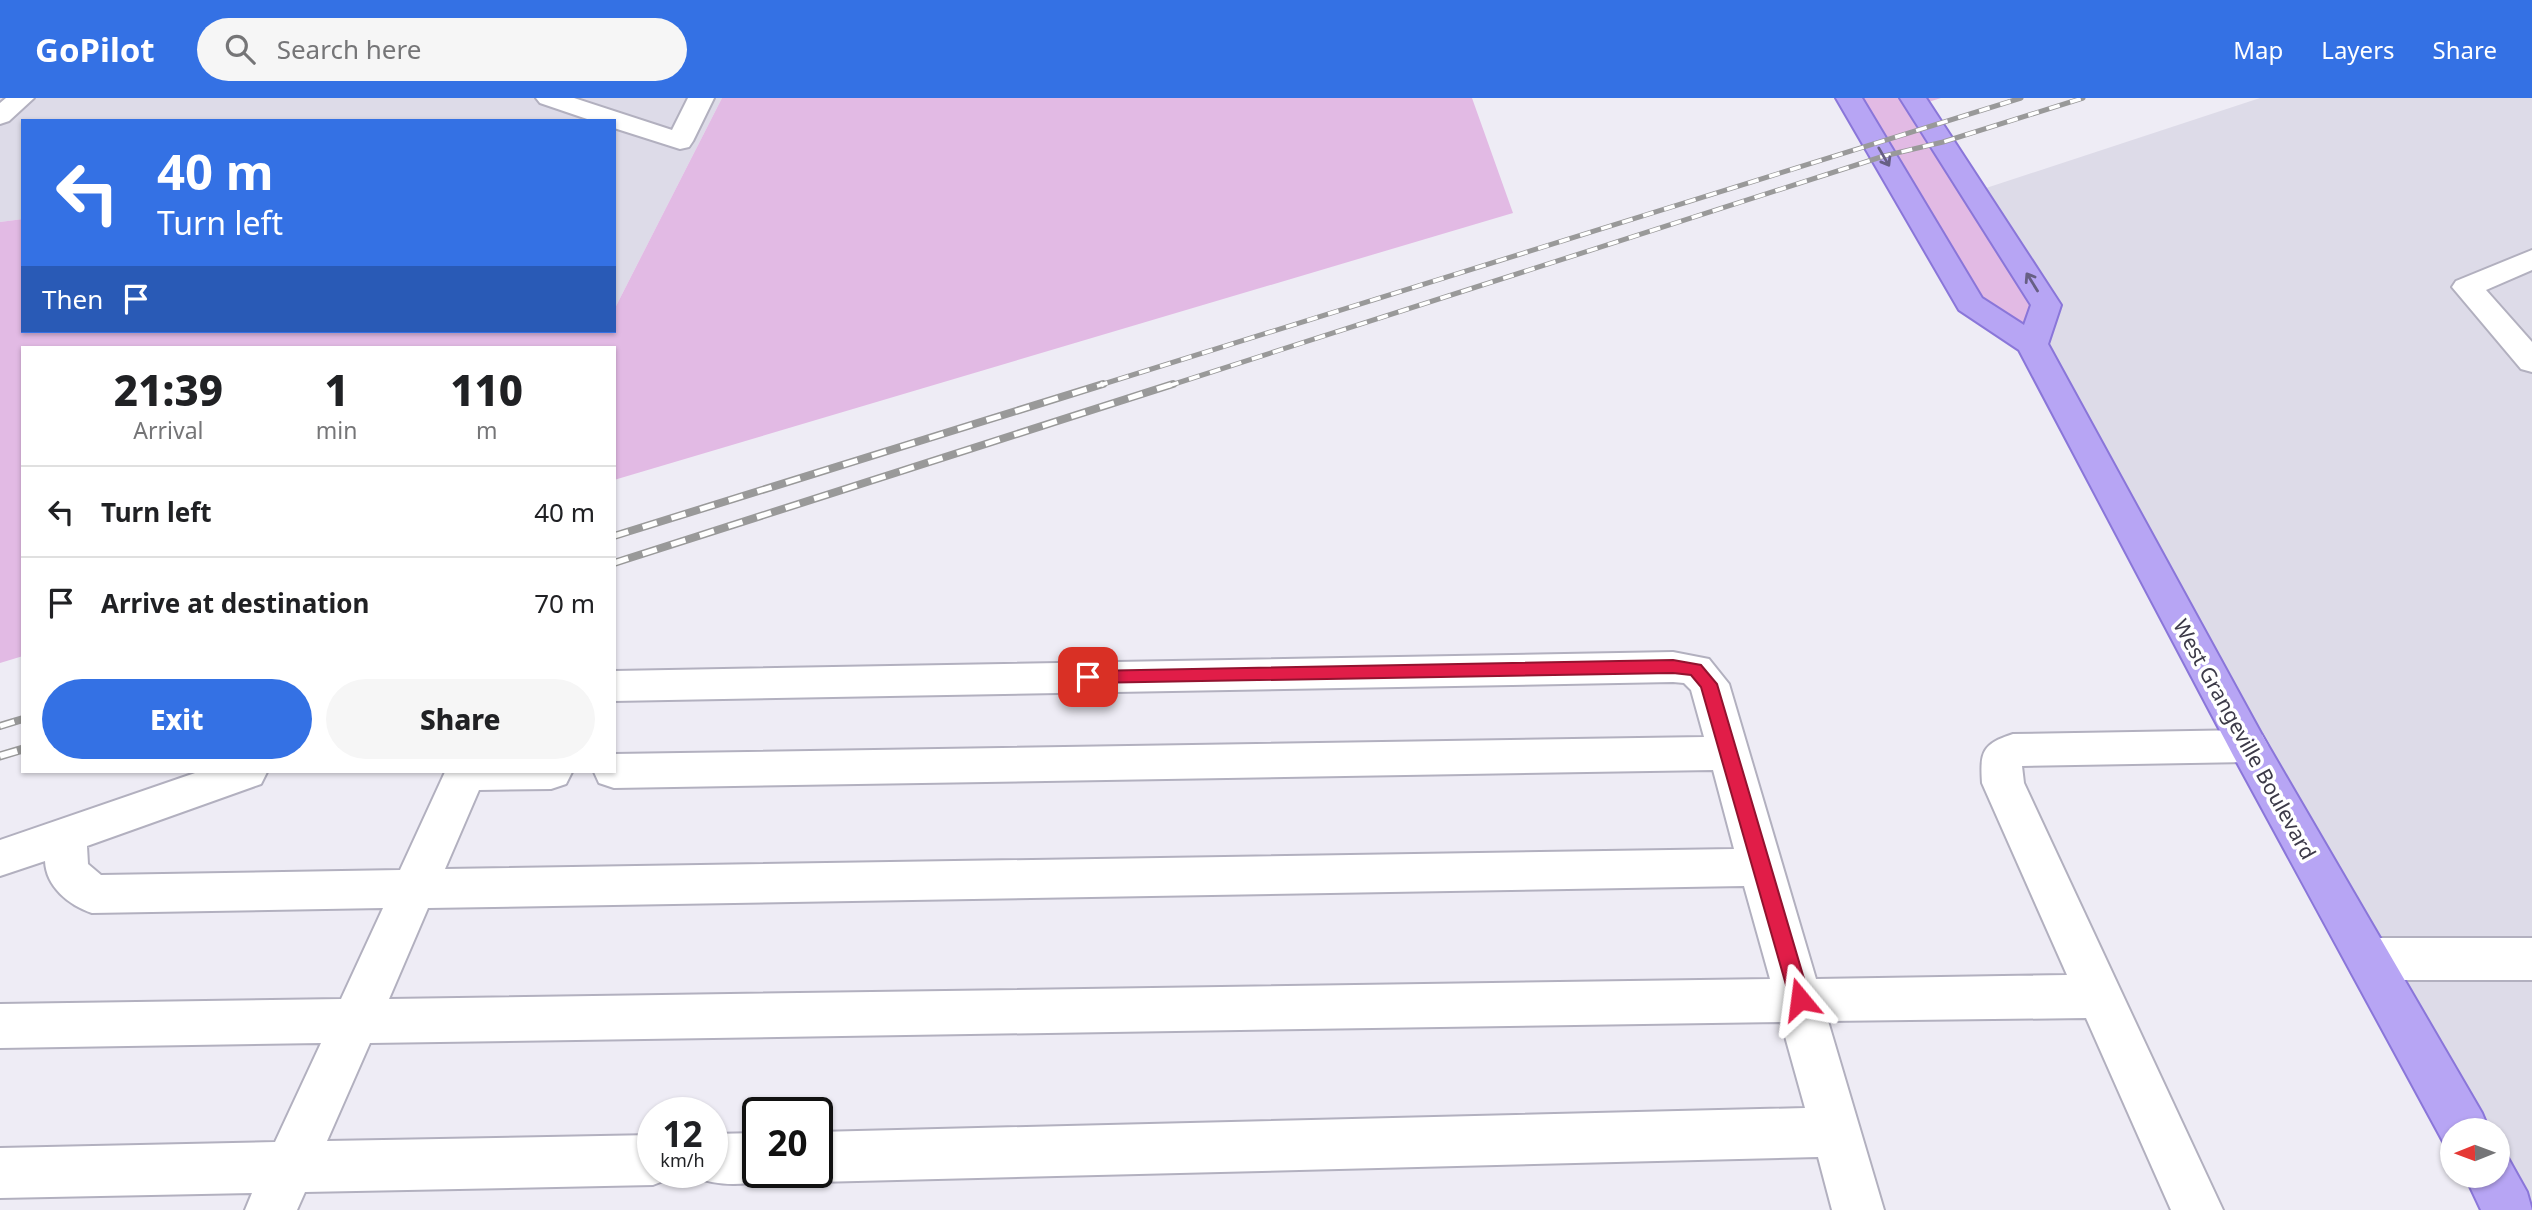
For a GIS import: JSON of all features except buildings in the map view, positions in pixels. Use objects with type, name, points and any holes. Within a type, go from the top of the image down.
[{"type":"main road","name":"West Grangeville Boulevard","points":[[1849,98],[1970,304],[2032,344],[2248,746],[2457,1118]]},
{"type":"main road","points":[[1913,98],[2046,305],[2032,344]]},
{"type":"main road","points":[[2497,1188],[2509,1210]]},
{"type":"street","points":[[0,116],[21,98]]},
{"type":"street","points":[[549,98],[612,119]]},
{"type":"street","points":[[616,121],[680,142],[701,98]]},
{"type":"street","points":[[2532,259],[2467,286],[2532,362]]},
{"type":"street","points":[[616,686],[1673,667],[1695,669],[1709,684],[1858,1210]]},
{"type":"street","points":[[2197,1210],[2003,783],[2001,758],[2013,750],[2248,746]]},
{"type":"street","points":[[616,771],[1728,753]]},
{"type":"street","points":[[0,858],[243,773]]},
{"type":"street","points":[[280,1189],[466,773]]},
{"type":"street","points":[[65,836],[67,872],[92,894],[1762,867]]},
{"type":"street","points":[[2368,959],[2532,959]]},
{"type":"street","points":[[0,1026],[2100,996]]},
{"type":"street","points":[[833,1157],[1836,1132]]},
{"type":"street","points":[[0,1173],[280,1189],[637,1161]]},
{"type":"shaded area","points":[[0,98],[722,98],[616,306],[616,119],[21,119],[21,219],[0,222]]},
{"type":"shaded area","points":[[722,98],[1472,98],[1513,213],[616,479],[616,346],[21,346],[21,657],[0,663],[0,222],[21,219],[21,333],[616,333],[616,306]]},
{"type":"shaded area","points":[[1849,98],[1941,98],[1919,105],[2046,305],[2032,344],[1970,304]]},
{"type":"shaded area","points":[[2260,98],[2532,98],[2532,1210],[2509,1188],[2510,1118],[2457,1118],[2032,344],[1974,192]]},
{"type":"railway","points":[[1097,386],[2021,98]]},
{"type":"railway","points":[[1168,386],[1884,156],[1943,142],[2083,98]]},
{"type":"railway","points":[[616,535],[1103,384]]},
{"type":"railway","points":[[616,562],[1173,384]]},
{"type":"railway","points":[[0,726],[21,720]]},
{"type":"railway","points":[[0,756],[21,750]]},
{"type":"route","points":[[1088,677],[1673,667],[1695,669],[1709,684],[1800,999]]}]
